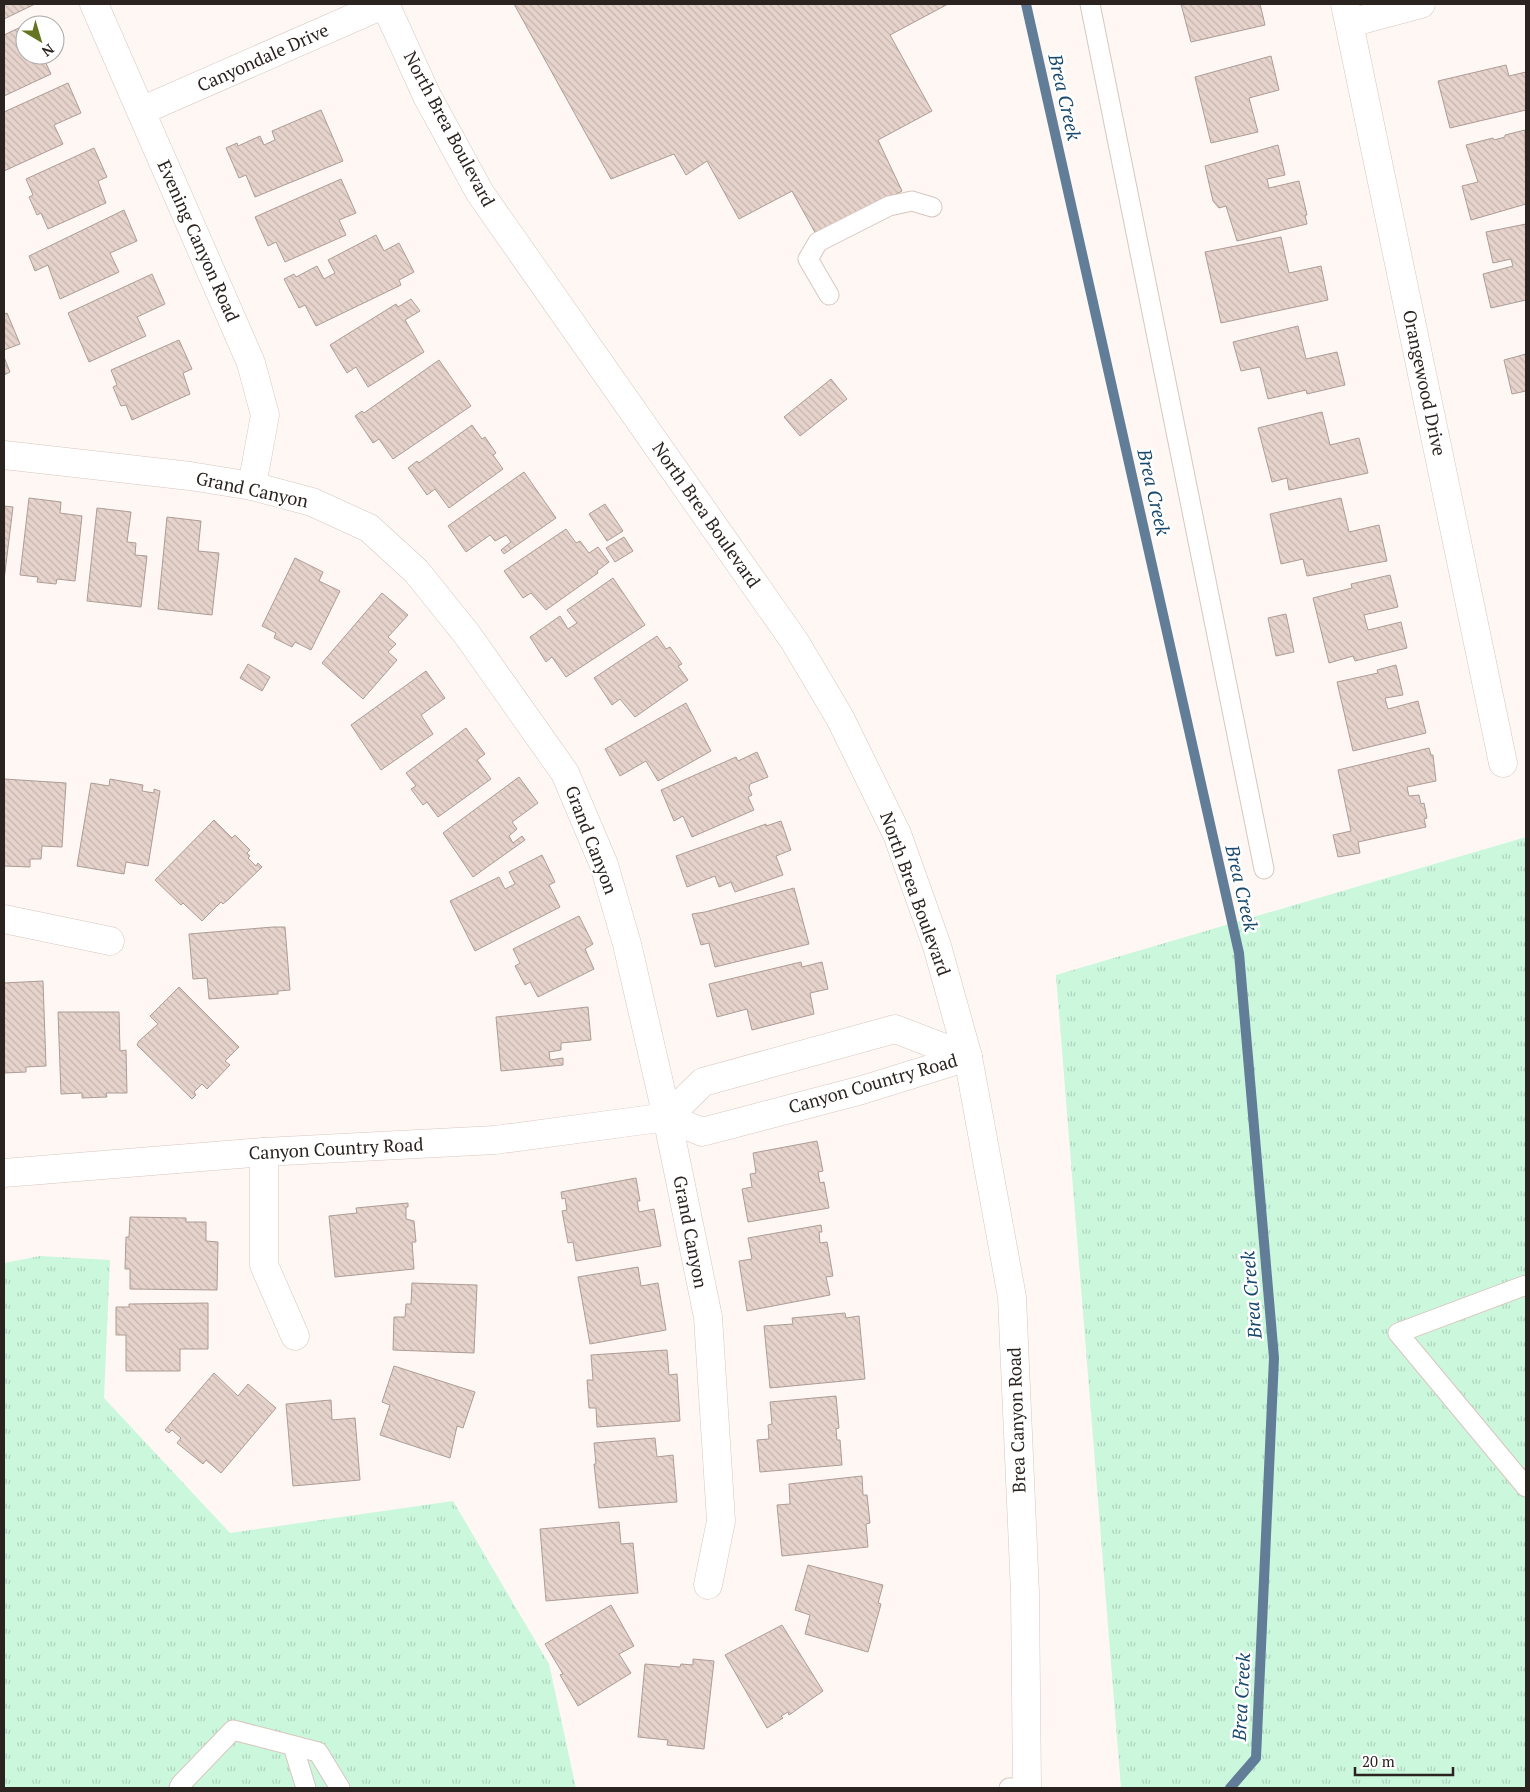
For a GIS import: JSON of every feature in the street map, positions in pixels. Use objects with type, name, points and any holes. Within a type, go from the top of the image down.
[{"type":"street","name":"Evening Canyon Road","points":[[94,4],[251,363],[265,415],[252,486]]},
{"type":"street","name":"Canyondale Drive","points":[[142,112],[385,4]]},
{"type":"street","name":"North Brea Boulevard","points":[[385,4],[427,96],[480,193],[795,642],[840,718],[897,834],[937,946],[968,1057]]},
{"type":"street","points":[[1347,14],[1421,4]]},
{"type":"street","name":"Orangewood Drive","points":[[1347,14],[1503,763]]},
{"type":"street","name":"Grand Canyon","points":[[4,455],[190,476],[252,486],[312,502],[369,528],[416,572],[466,633],[565,773],[604,865],[628,944],[667,1116],[708,1317],[714,1382],[721,1521],[708,1585]]},
{"type":"street","points":[[4,918],[110,941]]},
{"type":"street","name":"Canyon Country Road","points":[[667,1116],[703,1082],[895,1029],[968,1057]]},
{"type":"street","name":"Canyon Country Road","points":[[4,1173],[264,1152],[495,1140],[667,1116],[702,1132],[862,1090],[968,1057]]},
{"type":"street","name":"Brea Canyon Road","points":[[968,1057],[1012,1297],[1025,1593],[1021,1788]]},
{"type":"street","points":[[264,1152],[264,1265],[296,1336]]},
{"type":"lane","points":[[1090,4],[1264,869]]},
{"type":"lane","points":[[829,295],[808,259],[818,242],[889,206],[912,201],[932,207]]},
{"type":"lane","points":[[1526,1285],[1398,1333],[1526,1488]]},
{"type":"lane","points":[[179,1788],[233,1730],[318,1752],[340,1788]]},
{"type":"lane","points":[[293,1746],[306,1788]]},
{"type":"green space","points":[[1526,837],[1526,1788],[1121,1788],[1056,975]]},
{"type":"green space","points":[[40,1256],[110,1260],[104,1398],[230,1533],[453,1501],[549,1664],[576,1788],[4,1788],[4,1263]]},
{"type":"building","points":[[4,4],[35,4],[4,19]]},
{"type":"building","points":[[514,4],[948,4],[890,35],[932,111],[878,140],[902,191],[817,236],[792,191],[739,219],[707,161],[686,175],[674,154],[611,179]]},
{"type":"building","points":[[1181,4],[1260,4],[1265,25],[1191,42]]},
{"type":"building","points":[[15,30],[15,65],[47,65],[51,74],[4,96],[4,35]]},
{"type":"building","points":[[1271,56],[1279,90],[1249,98],[1258,132],[1211,143],[1195,77]]},
{"type":"building","points":[[1506,65],[1509,76],[1526,72],[1526,110],[1450,128],[1438,81]]},
{"type":"building","points":[[68,83],[81,113],[54,125],[63,144],[4,171],[4,112]]},
{"type":"building","points":[[321,110],[343,161],[255,197],[246,175],[239,178],[226,148],[237,143],[238,146],[260,136],[264,145],[275,140],[272,131]]},
{"type":"building","points":[[1525,130],[1526,204],[1471,220],[1462,186],[1478,182],[1466,145],[1493,138],[1494,140]]},
{"type":"building","points":[[1278,145],[1285,175],[1267,179],[1269,188],[1299,181],[1307,215],[1305,215],[1307,224],[1237,241],[1226,206],[1219,208],[1213,201],[1205,166]]},
{"type":"building","points":[[94,148],[107,177],[98,181],[106,203],[48,229],[41,213],[37,215],[29,197],[33,195],[26,179]]},
{"type":"building","points":[[341,179],[356,213],[339,220],[346,235],[285,262],[276,242],[268,246],[255,217]]},
{"type":"building","points":[[124,210],[137,241],[110,253],[119,272],[60,299],[48,265],[35,271],[29,256]]},
{"type":"building","points":[[1526,224],[1526,300],[1491,308],[1483,274],[1513,266],[1511,259],[1493,263],[1486,232]]},
{"type":"building","points":[[376,235],[384,251],[399,243],[414,272],[399,280],[401,285],[316,326],[305,305],[299,308],[284,279],[294,274],[296,277],[317,266],[324,279],[335,273],[328,260]]},
{"type":"building","points":[[1281,237],[1289,273],[1321,266],[1328,300],[1221,323],[1205,252]]},
{"type":"building","points":[[152,274],[165,304],[137,317],[146,336],[89,362],[68,313]]},
{"type":"building","points":[[411,299],[420,311],[405,320],[424,352],[368,387],[356,367],[347,373],[330,345],[396,304],[398,307]]},
{"type":"building","points":[[7,313],[20,344],[4,350],[4,314]]},
{"type":"building","points":[[1298,326],[1306,359],[1337,352],[1345,385],[1307,394],[1306,390],[1268,399],[1260,367],[1241,371],[1233,342]]},
{"type":"building","points":[[179,340],[192,369],[183,373],[190,394],[132,420],[126,405],[121,406],[113,387],[117,385],[111,370]]},
{"type":"building","points":[[1526,354],[1526,391],[1512,394],[1504,360]]},
{"type":"building","points":[[4,357],[10,372],[4,375]]},
{"type":"building","points":[[439,360],[471,406],[393,459],[379,439],[373,443],[355,416],[362,411],[364,413]]},
{"type":"building","points":[[831,379],[847,399],[800,436],[784,417]]},
{"type":"building","points":[[1322,412],[1330,445],[1359,438],[1368,473],[1289,490],[1287,478],[1272,482],[1258,428]]},
{"type":"building","points":[[472,425],[482,439],[485,437],[496,453],[493,455],[503,469],[449,508],[435,489],[427,495],[408,468],[417,461],[419,463]]},
{"type":"building","points":[[524,472],[556,518],[504,554],[501,550],[511,542],[506,535],[495,541],[490,535],[466,552],[448,526]]},
{"type":"building","points":[[29,498],[61,502],[60,513],[82,516],[75,581],[57,579],[56,584],[37,582],[38,577],[20,575]]},
{"type":"building","points":[[1341,498],[1349,532],[1379,525],[1387,561],[1307,576],[1303,559],[1281,564],[1270,514]]},
{"type":"building","points":[[605,504],[623,531],[607,541],[589,514]]},
{"type":"building","points":[[4,506],[13,507],[4,580]]},
{"type":"building","points":[[97,508],[131,512],[127,542],[136,543],[135,555],[147,556],[141,607],[87,601]]},
{"type":"building","points":[[167,517],[201,521],[198,551],[219,553],[212,615],[158,609]]},
{"type":"building","points":[[566,529],[576,543],[580,541],[589,553],[598,547],[609,562],[597,571],[598,573],[546,610],[531,593],[523,598],[504,571]]},
{"type":"building","points":[[624,537],[633,551],[615,562],[606,548]]},
{"type":"building","points":[[295,558],[323,572],[319,581],[340,591],[311,650],[295,642],[292,647],[274,638],[276,633],[262,626]]},
{"type":"building","points":[[1390,575],[1398,607],[1364,615],[1368,630],[1401,622],[1407,648],[1355,661],[1353,656],[1329,663],[1313,598],[1352,588],[1351,584]]},
{"type":"building","points":[[613,578],[645,625],[566,677],[552,657],[546,662],[530,637],[560,616],[568,629],[577,623],[567,610]]},
{"type":"building","points":[[382,593],[408,615],[388,637],[396,644],[388,652],[397,660],[363,699],[322,663]]},
{"type":"building","points":[[1286,614],[1294,652],[1276,656],[1268,618]]},
{"type":"building","points":[[657,636],[666,649],[670,647],[682,664],[678,666],[688,680],[635,717],[620,699],[612,705],[594,678]]},
{"type":"building","points":[[248,664],[270,677],[262,691],[240,678]]},
{"type":"building","points":[[1396,665],[1403,695],[1385,698],[1388,709],[1418,701],[1426,733],[1353,751],[1337,682],[1378,673],[1377,670]]},
{"type":"building","points":[[426,671],[445,698],[421,715],[433,734],[381,770],[351,725]]},
{"type":"building","points":[[686,703],[711,751],[658,781],[646,761],[620,776],[605,749]]},
{"type":"building","points":[[466,728],[485,754],[477,760],[491,779],[438,817],[427,802],[423,805],[411,789],[416,786],[406,773]]},
{"type":"building","points":[[1429,748],[1431,755],[1433,755],[1436,781],[1407,787],[1409,796],[1419,795],[1421,804],[1424,803],[1427,818],[1424,819],[1426,827],[1358,842],[1360,853],[1338,857],[1333,835],[1351,831],[1338,770]]},
{"type":"building","points":[[757,752],[768,777],[750,784],[749,788],[752,795],[748,797],[754,810],[692,837],[683,816],[674,821],[661,790],[736,757],[738,761]]},
{"type":"building","points":[[519,777],[538,803],[512,822],[517,829],[509,836],[513,843],[522,836],[525,840],[473,877],[443,833]]},
{"type":"building","points":[[4,779],[66,783],[62,847],[42,846],[41,859],[30,859],[30,867],[4,866]]},
{"type":"building","points":[[110,779],[143,785],[142,791],[154,793],[154,789],[160,791],[148,866],[126,862],[124,874],[77,866],[91,783],[109,786]]},
{"type":"building","points":[[214,820],[232,838],[235,835],[250,850],[247,853],[250,856],[248,858],[256,866],[258,863],[262,867],[230,898],[223,904],[221,902],[202,921],[183,903],[181,905],[155,880]]},
{"type":"building","points":[[781,821],[791,850],[776,856],[783,875],[735,892],[731,882],[719,887],[715,876],[687,887],[676,856],[766,824],[766,826]]},
{"type":"building","points":[[542,855],[555,882],[549,885],[560,907],[475,951],[450,901],[499,877],[505,889],[515,884],[509,872]]},
{"type":"building","points":[[794,888],[809,944],[715,967],[709,943],[701,945],[692,914]]},
{"type":"building","points":[[579,916],[593,944],[585,949],[594,969],[538,997],[530,982],[525,985],[515,966],[520,963],[513,949]]},
{"type":"building","points":[[285,927],[290,990],[278,991],[278,994],[209,999],[207,978],[193,979],[189,934]]},
{"type":"building","points":[[801,962],[802,967],[822,962],[828,989],[810,993],[814,1014],[752,1030],[747,1009],[717,1017],[709,984]]},
{"type":"building","points":[[43,981],[46,1066],[26,1067],[26,1072],[4,1073],[4,983]]},
{"type":"building","points":[[179,987],[239,1047],[225,1061],[230,1065],[207,1089],[202,1084],[194,1092],[196,1095],[192,1099],[137,1045],[158,1024],[150,1016]]},
{"type":"building","points":[[588,1007],[591,1040],[561,1043],[561,1050],[549,1052],[550,1060],[563,1058],[563,1065],[501,1071],[496,1017]]},
{"type":"building","points":[[58,1012],[119,1012],[120,1051],[126,1050],[127,1093],[106,1093],[107,1097],[82,1098],[82,1093],[61,1094]]},
{"type":"building","points":[[817,1141],[823,1171],[818,1172],[820,1183],[824,1182],[829,1208],[748,1222],[742,1189],[752,1187],[750,1174],[756,1173],[753,1153]]},
{"type":"building","points":[[636,1178],[640,1201],[637,1201],[639,1212],[654,1209],[661,1246],[576,1261],[573,1242],[568,1243],[562,1211],[567,1210],[565,1198],[562,1199],[561,1192]]},
{"type":"building","points":[[408,1203],[406,1219],[414,1221],[416,1242],[412,1242],[414,1269],[335,1277],[329,1216],[357,1213],[356,1208]]},
{"type":"building","points":[[130,1217],[186,1218],[186,1222],[206,1222],[206,1241],[218,1242],[217,1290],[130,1289],[130,1269],[125,1269],[126,1237],[129,1237]]},
{"type":"building","points":[[821,1225],[822,1232],[819,1232],[820,1243],[827,1242],[833,1276],[826,1277],[830,1295],[747,1311],[739,1261],[752,1259],[748,1238]]},
{"type":"building","points":[[638,1267],[641,1286],[658,1283],[666,1330],[590,1344],[578,1277]]},
{"type":"building","points":[[412,1283],[477,1285],[474,1353],[393,1350],[394,1317],[405,1317],[406,1304],[411,1304]]},
{"type":"building","points":[[208,1303],[208,1349],[180,1349],[180,1371],[126,1371],[126,1335],[116,1335],[116,1307],[129,1307],[129,1304]]},
{"type":"building","points":[[845,1313],[846,1318],[859,1316],[865,1379],[770,1388],[764,1326],[793,1324],[792,1318]]},
{"type":"building","points":[[667,1350],[669,1375],[677,1374],[680,1421],[597,1427],[596,1408],[589,1408],[587,1380],[593,1380],[591,1355]]},
{"type":"building","points":[[394,1366],[475,1392],[463,1428],[457,1426],[450,1458],[380,1435],[390,1405],[382,1402]]},
{"type":"building","points":[[214,1373],[238,1396],[248,1384],[276,1408],[221,1473],[206,1460],[203,1464],[177,1443],[181,1438],[172,1430],[169,1433],[165,1430]]},
{"type":"building","points":[[836,1396],[839,1428],[836,1429],[837,1440],[840,1440],[842,1465],[760,1472],[757,1440],[769,1439],[768,1425],[772,1424],[770,1402]]},
{"type":"building","points":[[331,1400],[332,1420],[355,1418],[360,1480],[293,1486],[286,1404]]},
{"type":"building","points":[[655,1438],[657,1457],[673,1455],[677,1502],[599,1508],[594,1464],[596,1464],[594,1443]]},
{"type":"building","points":[[862,1476],[863,1495],[867,1495],[870,1523],[866,1524],[868,1547],[782,1556],[777,1505],[790,1504],[789,1484]]},
{"type":"building","points":[[619,1522],[621,1544],[633,1543],[638,1593],[546,1601],[540,1529]]},
{"type":"building","points":[[808,1565],[883,1585],[878,1603],[881,1604],[868,1652],[805,1634],[810,1615],[795,1610]]},
{"type":"building","points":[[611,1605],[634,1646],[619,1654],[631,1673],[578,1706],[560,1675],[563,1674],[545,1644]]},
{"type":"building","points":[[782,1625],[823,1691],[789,1715],[788,1712],[781,1716],[783,1718],[767,1728],[725,1655]]},
{"type":"building","points":[[693,1659],[714,1661],[704,1749],[667,1745],[668,1740],[638,1737],[645,1664],[680,1667],[681,1664],[693,1665]]},
{"type":"waterway","name":"Brea Creek","points":[[1026,4],[1239,953],[1274,1358],[1256,1758],[1230,1788]]}]
